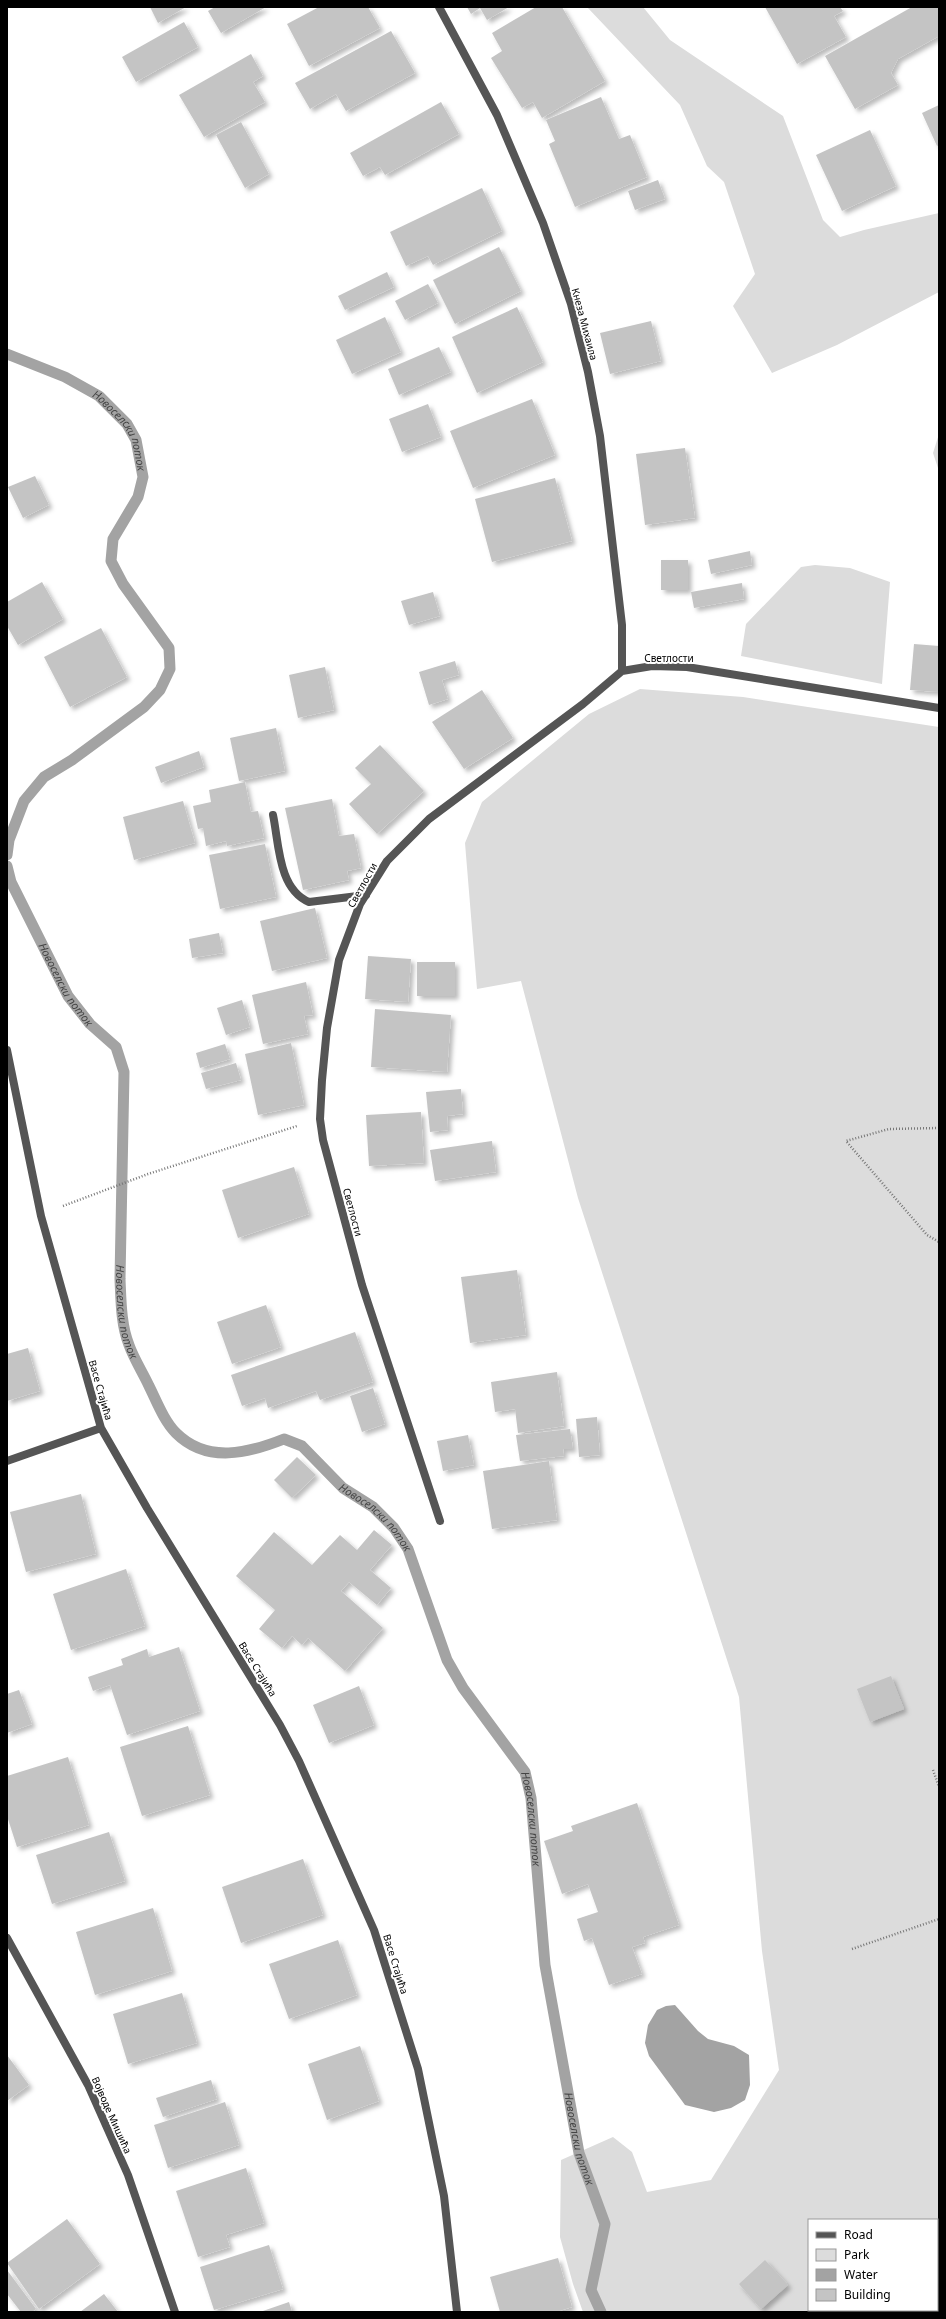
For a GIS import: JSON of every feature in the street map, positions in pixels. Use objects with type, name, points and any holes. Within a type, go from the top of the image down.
[{"type":"street","name":"Кнеза Михаила","points":[[439,7],[504,129],[544,223],[571,304],[588,372],[600,436],[622,625],[622,671]]},
{"type":"street","name":"Светлости","points":[[440,1521],[362,1284],[324,1140],[320,1119],[327,1028],[340,960],[360,904],[387,861],[430,819],[565,717],[622,671],[652,666],[687,667],[939,708]]},
{"type":"street","points":[[273,815],[284,872],[291,888],[301,898],[309,902],[366,895]]},
{"type":"street","name":"Васе Стајића","points":[[7,1050],[41,1216],[101,1428],[147,1508],[280,1725],[299,1761],[374,1930],[418,2069],[444,2196],[457,2312]]},
{"type":"street","points":[[7,1461],[101,1428]]},
{"type":"street","name":"Војводе Мишића","points":[[7,1938],[88,2085],[128,2175],[175,2312]]},
{"type":"path","points":[[41,1216],[98,1192],[148,1174],[320,1119]]},
{"type":"path","points":[[939,1128],[889,1129],[846,1142],[927,1235],[939,1242]]},
{"type":"path","points":[[933,1770],[939,1787]]},
{"type":"path","points":[[852,1949],[939,1919]]},
{"type":"green space","points":[[587,7],[643,7],[670,40],[783,116],[823,220],[840,237],[939,213],[939,292],[837,345],[772,373],[733,306],[755,274],[724,182],[707,166],[680,105]]},
{"type":"green space","points":[[939,434],[939,471],[933,453]]},
{"type":"green space","points":[[815,565],[850,568],[890,582],[882,684],[741,656],[746,624],[801,567]]},
{"type":"green space","points":[[640,689],[743,697],[939,727],[939,2312],[583,2312],[573,2284],[560,2237],[561,2160],[613,2137],[632,2152],[647,2192],[711,2180],[779,2070],[762,1951],[739,1697],[578,1198],[521,981],[477,989],[465,843],[482,802],[589,714]]},
{"type":"water","points":[[675,2005],[698,2031],[708,2039],[734,2046],[749,2055],[750,2085],[745,2100],[731,2108],[714,2112],[685,2105],[649,2056],[645,2043],[648,2025],[657,2010],[666,2006]]},
{"type":"building","points":[[150,7],[186,7],[158,23]]},
{"type":"building","points":[[215,7],[266,7],[221,33],[208,11]]},
{"type":"building","points":[[319,7],[368,7],[380,28],[309,66],[287,24]]},
{"type":"building","points":[[467,7],[509,7],[487,20],[480,8],[471,14]]},
{"type":"building","points":[[536,7],[562,7],[605,81],[542,118],[533,102],[522,108],[491,58],[502,51],[492,33]]},
{"type":"building","points":[[765,7],[840,7],[843,11],[834,16],[846,37],[797,64]]},
{"type":"building","points":[[912,7],[939,7],[939,36],[898,59],[891,73],[898,85],[855,109],[825,56]]},
{"type":"building","points":[[184,22],[198,47],[136,82],[122,57]]},
{"type":"building","points":[[391,31],[415,73],[346,111],[336,94],[310,109],[295,83]]},
{"type":"building","points":[[251,54],[263,76],[253,82],[265,102],[204,137],[179,95]]},
{"type":"building","points":[[601,97],[619,139],[630,135],[647,177],[575,207],[549,144],[555,141],[546,120]]},
{"type":"building","points":[[441,102],[459,134],[385,175],[380,167],[363,176],[350,153]]},
{"type":"building","points":[[939,105],[939,145],[937,146],[922,113]]},
{"type":"building","points":[[241,122],[269,174],[245,188],[216,135]]},
{"type":"building","points":[[870,130],[896,186],[842,211],[816,155]]},
{"type":"building","points":[[658,180],[665,199],[635,210],[628,191]]},
{"type":"building","points":[[482,188],[502,231],[433,265],[428,256],[406,266],[390,232]]},
{"type":"building","points":[[499,247],[521,291],[455,324],[433,280]]},
{"type":"building","points":[[387,272],[394,287],[345,310],[338,296]]},
{"type":"building","points":[[428,284],[438,303],[405,320],[395,301]]},
{"type":"building","points":[[517,307],[543,362],[477,393],[452,337]]},
{"type":"building","points":[[385,317],[401,352],[352,374],[336,340]]},
{"type":"building","points":[[651,321],[661,361],[610,374],[600,333]]},
{"type":"building","points":[[439,347],[451,372],[399,395],[388,369]]},
{"type":"building","points":[[532,399],[555,455],[473,488],[450,431]]},
{"type":"building","points":[[428,404],[441,437],[402,452],[389,419]]},
{"type":"building","points":[[685,448],[695,518],[645,525],[636,454]]},
{"type":"building","points":[[35,476],[49,505],[23,518],[8,487]]},
{"type":"building","points":[[555,478],[572,541],[492,562],[475,499]]},
{"type":"building","points":[[750,551],[752,565],[711,574],[708,560]]},
{"type":"building","points":[[661,560],[688,560],[688,590],[661,590]]},
{"type":"building","points":[[42,582],[63,619],[18,645],[7,626],[7,602]]},
{"type":"building","points":[[742,583],[744,599],[694,608],[691,592]]},
{"type":"building","points":[[433,592],[440,616],[409,625],[401,601]]},
{"type":"building","points":[[101,628],[127,677],[70,707],[44,657]]},
{"type":"building","points":[[914,644],[939,646],[939,692],[910,690]]},
{"type":"building","points":[[455,661],[459,675],[442,680],[448,699],[429,705],[419,672]]},
{"type":"building","points":[[325,667],[334,710],[298,718],[289,675]]},
{"type":"building","points":[[482,690],[513,738],[464,769],[432,722]]},
{"type":"building","points":[[276,728],[285,771],[239,781],[230,738]]},
{"type":"building","points":[[380,745],[424,791],[377,834],[349,804],[371,784],[355,768]]},
{"type":"building","points":[[199,751],[204,767],[161,783],[155,767]]},
{"type":"building","points":[[245,782],[251,812],[258,811],[264,838],[227,846],[226,841],[206,846],[203,828],[198,829],[193,806],[211,802],[209,790]]},
{"type":"building","points":[[332,799],[339,836],[354,834],[361,868],[347,871],[349,880],[303,890],[285,808]]},
{"type":"building","points":[[183,801],[195,843],[134,860],[123,817]]},
{"type":"building","points":[[265,844],[276,897],[220,909],[209,855]]},
{"type":"building","points":[[315,908],[327,958],[272,971],[260,921]]},
{"type":"building","points":[[219,933],[223,953],[192,958],[189,939]]},
{"type":"building","points":[[368,956],[411,959],[408,1002],[365,999]]},
{"type":"building","points":[[417,962],[455,962],[455,996],[417,996]]},
{"type":"building","points":[[306,982],[313,1015],[304,1016],[308,1034],[263,1044],[252,995]]},
{"type":"building","points":[[242,1000],[250,1027],[226,1035],[217,1008]]},
{"type":"building","points":[[375,1009],[451,1015],[447,1072],[371,1067]]},
{"type":"building","points":[[291,1043],[304,1105],[258,1115],[245,1054]]},
{"type":"building","points":[[225,1044],[230,1059],[200,1068],[196,1053]]},
{"type":"building","points":[[236,1063],[241,1080],[206,1089],[201,1073]]},
{"type":"building","points":[[461,1089],[463,1114],[447,1116],[448,1130],[430,1132],[426,1092]]},
{"type":"building","points":[[421,1112],[424,1163],[369,1166],[366,1115]]},
{"type":"building","points":[[492,1141],[496,1172],[435,1181],[430,1150]]},
{"type":"building","points":[[294,1167],[309,1214],[238,1238],[222,1190]]},
{"type":"building","points":[[517,1270],[526,1335],[470,1343],[461,1277]]},
{"type":"building","points":[[266,1305],[281,1347],[232,1364],[217,1322]]},
{"type":"building","points":[[355,1332],[373,1382],[320,1400],[316,1391],[268,1408],[265,1398],[242,1406],[231,1375]]},
{"type":"building","points":[[28,1348],[40,1391],[7,1401],[7,1354]]},
{"type":"building","points":[[557,1372],[564,1426],[518,1433],[515,1409],[495,1412],[491,1382]]},
{"type":"building","points":[[373,1388],[385,1424],[362,1432],[350,1396]]},
{"type":"building","points":[[597,1417],[600,1455],[579,1457],[576,1419]]},
{"type":"building","points":[[570,1429],[573,1449],[563,1449],[564,1456],[520,1461],[516,1435]]},
{"type":"building","points":[[468,1435],[474,1465],[443,1471],[437,1441]]},
{"type":"building","points":[[297,1457],[316,1475],[292,1498],[274,1480]]},
{"type":"building","points":[[549,1461],[557,1520],[492,1529],[483,1471]]},
{"type":"building","points":[[81,1494],[96,1554],[26,1572],[10,1512]]},
{"type":"building","points":[[374,1530],[392,1545],[370,1570],[391,1588],[377,1605],[349,1582],[341,1591],[383,1628],[345,1671],[308,1638],[302,1645],[292,1636],[282,1648],[259,1629],[275,1610],[236,1576],[274,1532],[312,1565],[340,1535],[357,1550]]},
{"type":"building","points":[[126,1569],[145,1626],[71,1650],[53,1594]]},
{"type":"building","points":[[179,1647],[200,1711],[127,1735],[110,1685],[93,1691],[88,1677],[123,1665],[121,1659],[147,1649],[149,1657]]},
{"type":"building","points":[[891,1676],[904,1709],[870,1722],[857,1689]]},
{"type":"building","points":[[359,1686],[374,1725],[329,1743],[313,1705]]},
{"type":"building","points":[[19,1690],[32,1724],[7,1733],[7,1694]]},
{"type":"building","points":[[188,1726],[210,1795],[142,1816],[120,1747]]},
{"type":"building","points":[[68,1757],[89,1825],[17,1847],[7,1816],[7,1776]]},
{"type":"building","points":[[637,1803],[679,1925],[643,1937],[645,1943],[632,1947],[642,1974],[609,1985],[592,1938],[584,1941],[577,1919],[598,1912],[588,1884],[562,1894],[544,1841],[573,1831],[571,1826]]},
{"type":"building","points":[[109,1832],[125,1881],[52,1904],[36,1855]]},
{"type":"building","points":[[303,1859],[323,1915],[241,1943],[222,1887]]},
{"type":"building","points":[[153,1908],[172,1971],[95,1995],[76,1932]]},
{"type":"building","points":[[338,1940],[357,1995],[289,2019],[269,1964]]},
{"type":"building","points":[[182,1993],[197,2043],[128,2064],[113,2014]]},
{"type":"building","points":[[360,2046],[379,2101],[327,2120],[308,2064]]},
{"type":"building","points":[[7,2055],[29,2085],[7,2101]]},
{"type":"building","points":[[211,2080],[217,2099],[163,2117],[156,2098]]},
{"type":"building","points":[[225,2102],[239,2145],[168,2168],[154,2125]]},
{"type":"building","points":[[246,2168],[264,2223],[226,2235],[230,2247],[198,2257],[176,2191]]},
{"type":"building","points":[[67,2219],[100,2264],[39,2309],[7,2263]]},
{"type":"building","points":[[269,2245],[283,2289],[214,2310],[200,2267]]},
{"type":"building","points":[[558,2258],[572,2307],[556,2312],[500,2312],[490,2277]]},
{"type":"building","points":[[765,2260],[788,2285],[761,2309],[739,2284]]},
{"type":"building","points":[[7,2270],[36,2309],[32,2312],[21,2312],[7,2294]]},
{"type":"building","points":[[104,2294],[118,2312],[80,2312]]},
{"type":"building","points":[[289,2302],[292,2312],[260,2312]]},
{"type":"waterway","name":"Новоселски поток","points":[[7,354],[65,377],[99,396],[127,424],[136,440],[143,477],[138,497],[113,539],[111,561],[123,584],[169,648],[170,669],[160,690],[144,707],[72,760],[44,777],[24,801],[9,840],[7,855]]},
{"type":"waterway","name":"Новоселски поток","points":[[7,866],[11,882],[68,996],[90,1024],[116,1047],[124,1072],[120,1279],[122,1313],[124,1329],[131,1350],[164,1417],[176,1433],[188,1443],[201,1449],[215,1452],[228,1453],[243,1451],[284,1439],[302,1446],[343,1488],[373,1507],[394,1528],[408,1549],[447,1660],[463,1688],[525,1772],[531,1798],[545,1965],[579,2153],[605,2224],[591,2290],[601,2312]]}]
